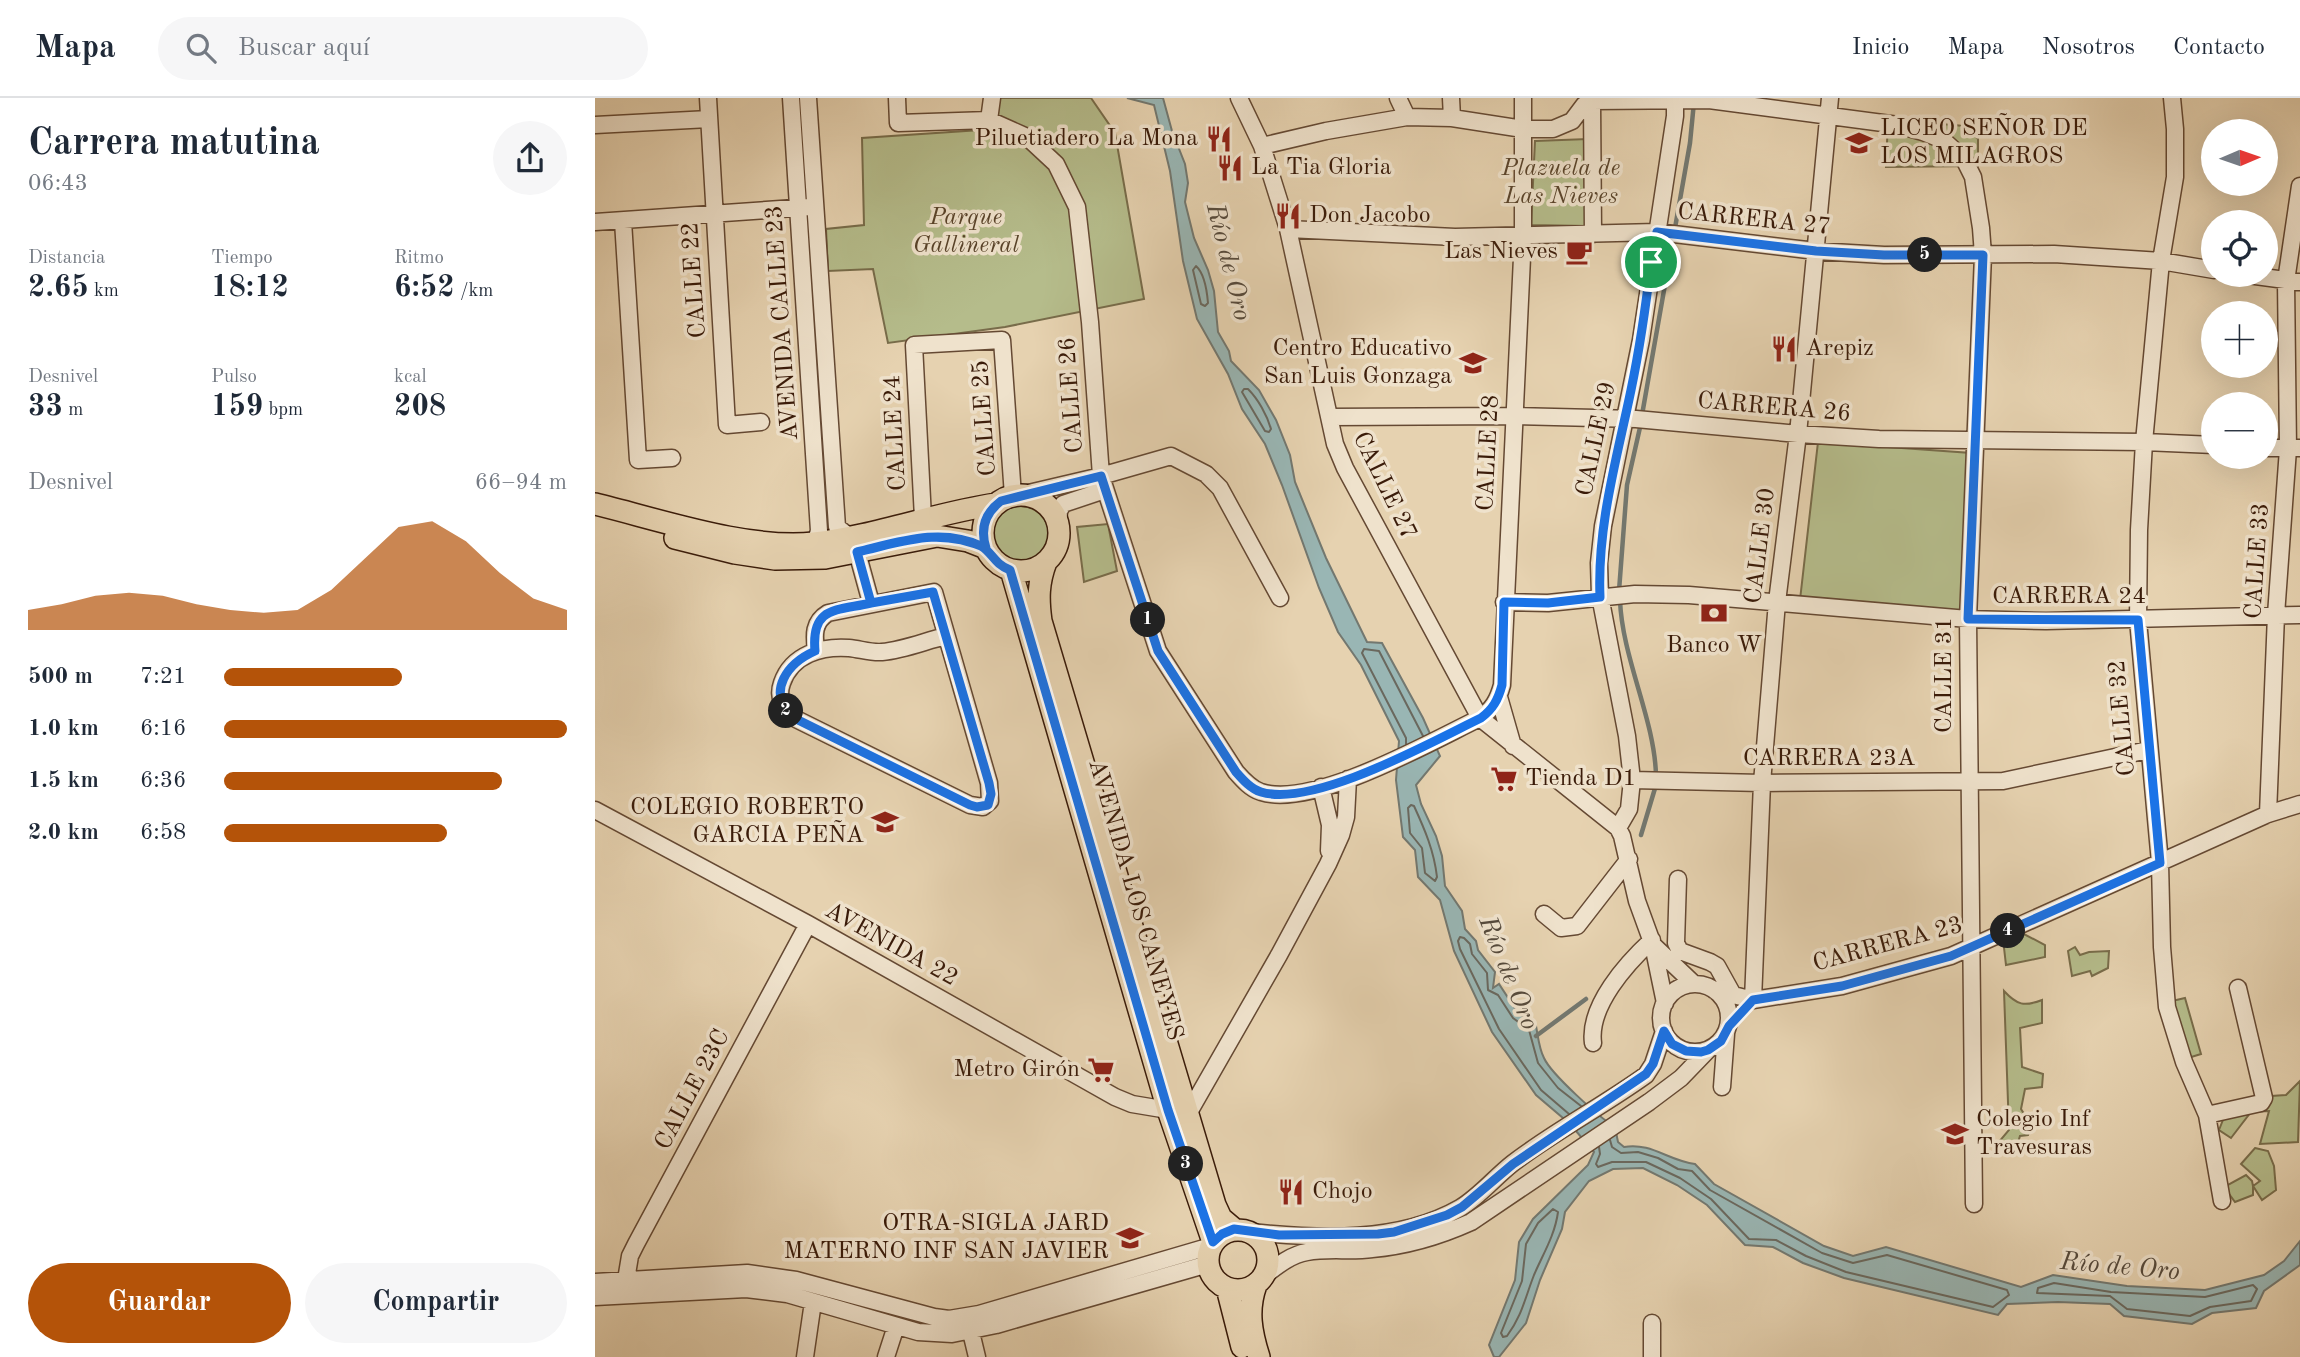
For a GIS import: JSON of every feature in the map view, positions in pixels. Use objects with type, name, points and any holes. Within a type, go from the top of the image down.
[{"type":"main road","points":[[595,518],[755,557],[806,559],[923,519],[1010,499],[1042,502],[1052,513],[1058,527],[1055,550],[1046,562],[1031,570],[1010,570],[998,564],[986,548],[983,528],[988,515],[1010,499]]},
{"type":"main road","points":[[595,504],[738,539],[773,543],[853,545],[937,536],[968,541],[986,548]]},
{"type":"main road","name":"AVENIDA LOS CANEYES","points":[[1046,562],[1039,581],[1041,621],[1178,1112],[1211,1251]]},
{"type":"main road","name":"AVENIDA LOS CANEYES","points":[[1010,570],[1178,1112],[1221,1218],[1242,1231]]},
{"type":"main road","points":[[1245,1357],[1227,1289],[1211,1275],[1211,1251],[1222,1234],[1242,1231],[1258,1237],[1269,1259],[1250,1302],[1250,1318],[1259,1357]]},
{"type":"main road","points":[[1227,1289],[1242,1290],[1260,1280]]},
{"type":"street","name":"CALLE 22","points":[[708,98],[727,425],[761,422]]},
{"type":"street","name":"AVENIDA CALLE 23","points":[[791,98],[807,207],[837,527],[853,545],[871,603]]},
{"type":"street","name":"AVENIDA CALLE 23","points":[[808,98],[807,207],[819,531],[812,543]]},
{"type":"street","points":[[897,98],[898,123],[989,120],[992,98]]},
{"type":"street","name":"CALLE 27","points":[[1239,98],[1262,146],[1288,229],[1335,444],[1474,721]]},
{"type":"street","points":[[1398,98],[1407,117]]},
{"type":"street","points":[[1451,98],[1452,118]]},
{"type":"street","name":"CALLE 28","points":[[1499,697],[1502,685],[1523,236],[1523,98]]},
{"type":"street","name":"CALLE 32","points":[[2172,98],[2175,177],[2161,261],[2144,442],[2138,620],[2160,863],[2167,1007],[2184,1062],[2207,1115],[2222,1201]]},
{"type":"street","points":[[1262,146],[1325,131],[1407,117],[1452,118],[1541,130],[1572,121],[1584,105],[1592,101],[1679,99],[1829,106]]},
{"type":"street","name":"CALLE 29","points":[[1618,828],[1640,780],[1627,736],[1599,563],[1603,526],[1630,419],[1641,340],[1661,233],[1679,99]]},
{"type":"street","points":[[1592,101],[1593,234]]},
{"type":"street","name":"CALLE 31","points":[[1829,106],[1943,140],[1957,151],[1971,169],[1973,177],[1983,255],[1968,619],[1974,1204]]},
{"type":"street","name":"CALLE 30","points":[[1753,1000],[1762,783],[1777,602],[1798,434],[1829,106]]},
{"type":"street","points":[[595,125],[709,119]]},
{"type":"street","name":"CALLE 26","points":[[989,120],[1027,137],[1056,164],[1077,207],[1090,322],[1103,483],[1158,651],[1236,772],[1247,784],[1259,792],[1275,795],[1321,787]]},
{"type":"street","name":"CALLE 33","points":[[2268,814],[2276,615],[2294,449],[2293,281],[2300,186]]},
{"type":"street","points":[[595,222],[807,207]]},
{"type":"street","points":[[623,221],[638,460],[671,458]]},
{"type":"street","name":"CARRERA 27","points":[[1288,229],[1455,237],[1661,233],[1816,251],[1884,255],[2054,254],[2161,261],[2201,268]]},
{"type":"street","name":"CALLE 25","points":[[913,345],[1002,340],[1010,499]]},
{"type":"street","name":"CALLE 24","points":[[913,345],[923,519]]},
{"type":"street","name":"CARRERA 26","points":[[1330,416],[1630,419],[1879,439],[2201,444]]},
{"type":"street","points":[[1058,527],[1059,511],[1063,504],[1103,483],[1171,456],[1206,474],[1220,488],[1280,598]]},
{"type":"street","points":[[1010,499],[1103,483]]},
{"type":"street","points":[[815,651],[814,635],[821,618],[828,613],[933,592],[946,636],[989,783],[990,801],[983,807],[970,805],[792,717],[783,706],[781,687],[790,668],[798,660],[815,651],[846,648],[881,652],[946,636]]},
{"type":"street","name":"CARRERA 24","points":[[1504,602],[1548,603],[1635,594],[1777,602],[1968,619],[2138,620],[2300,615]]},
{"type":"street","points":[[1328,864],[1330,825],[1321,787],[1364,773],[1474,721],[1492,709],[1499,697]]},
{"type":"street","points":[[1499,697],[1513,746]]},
{"type":"street","points":[[1474,721],[1513,746],[1618,828],[1626,846],[1637,901],[1653,942],[1665,1003]]},
{"type":"street","name":"CARRERA 23A","points":[[1640,780],[1762,783],[2003,781],[2046,774],[2148,750]]},
{"type":"street","points":[[1178,1112],[1279,955],[1328,864],[1346,817],[1348,779]]},
{"type":"street","name":"CARRERA 23","points":[[1714,990],[1753,1000],[1842,986],[1921,965],[1970,948],[2268,814],[2300,804]]},
{"type":"street","name":"AVENIDA 22","points":[[595,810],[808,924],[1115,1097],[1132,1104],[1178,1112]]},
{"type":"street","points":[[1544,914],[1561,928],[1577,926],[1629,859]]},
{"type":"street","points":[[1678,879],[1676,943],[1680,951],[1717,966],[1732,993]]},
{"type":"street","name":"CALLE 23C","points":[[626,1280],[630,1256],[636,1244],[808,924]]},
{"type":"street","points":[[1653,942],[1694,984],[1714,990],[1720,995],[1728,1009],[1722,1087]]},
{"type":"street","points":[[1593,1043],[1591,1032],[1611,986],[1631,960],[1653,942]]},
{"type":"street","points":[[1694,984],[1674,992],[1665,1003],[1661,1017],[1664,1031],[1672,1044],[1686,1051],[1708,1050]]},
{"type":"street","points":[[2207,1115],[2261,1103],[2264,1098],[2238,988]]},
{"type":"street","points":[[1260,1280],[1283,1262],[1307,1252],[1370,1250],[1399,1245],[1450,1231],[1471,1222],[1681,1078],[1708,1050],[1721,1041],[1753,1000]]},
{"type":"street","points":[[1242,1231],[1321,1235],[1394,1232],[1447,1215],[1462,1207],[1513,1164],[1637,1081],[1650,1069],[1664,1031]]},
{"type":"street","points":[[595,1282],[747,1273],[796,1280],[911,1313],[949,1319],[979,1314],[1211,1251]]},
{"type":"street","points":[[595,1297],[746,1289],[787,1294],[896,1326],[935,1334],[971,1332],[1211,1251]]},
{"type":"street","points":[[805,1357],[813,1302]]},
{"type":"street","points":[[1651,1323],[1652,1357]]},
{"type":"street","points":[[886,1357],[896,1326]]},
{"type":"street","points":[[971,1332],[977,1357]]},
{"type":"green space","name":"Parque Gallineral","points":[[1000,98],[1091,98],[1115,133],[1144,299],[1005,327],[888,343],[873,269],[828,271],[826,229],[864,225],[862,138],[995,129]]},
{"type":"green space","points":[[1888,119],[1964,126],[1978,139],[1978,166],[1886,167]]},
{"type":"green space","name":"Plazuela de Las Nieves","points":[[1588,139],[1588,226],[1531,225],[1535,141]]},
{"type":"green space","points":[[1818,442],[1971,453],[1965,615],[1800,600]]},
{"type":"green space","points":[[1020,506],[1031,508],[1044,519],[1049,535],[1047,546],[1036,559],[1020,564],[1009,562],[996,551],[991,535],[993,524],[1004,511]]},
{"type":"green space","points":[[1108,524],[1117,571],[1084,582],[1077,527]]},
{"type":"green space","points":[[2020,932],[2045,945],[2045,957],[2006,965],[2003,939]]},
{"type":"green space","points":[[2075,947],[2080,955],[2109,951],[2108,968],[2092,976],[2090,971],[2072,976],[2068,951]]},
{"type":"green space","points":[[2004,991],[2021,1003],[2030,1004],[2042,1000],[2042,1023],[2020,1028],[2022,1067],[2043,1074],[2042,1087],[2025,1089],[2021,1109],[2031,1125],[2028,1135],[2020,1136],[2016,1149],[1998,1143],[2009,1130]]},
{"type":"green space","points":[[2185,998],[2201,1054],[2188,1058],[2172,1001]]},
{"type":"green space","points":[[2300,1081],[2298,1142],[2260,1144],[2269,1111],[2251,1112],[2231,1138],[2219,1130],[2230,1102],[2286,1095]]},
{"type":"green space","points":[[2255,1148],[2268,1151],[2274,1166],[2276,1190],[2262,1200],[2253,1186],[2260,1181],[2241,1164]]},
{"type":"green space","points":[[2246,1175],[2253,1186],[2253,1195],[2235,1202],[2224,1187]]},
{"type":"water","points":[[1127,98],[1163,98],[1185,164],[1188,183],[1185,202],[1194,238],[1214,291],[1218,332],[1229,351],[1231,361],[1259,390],[1276,420],[1290,455],[1295,482],[1326,558],[1367,642],[1382,643],[1423,718],[1440,756],[1416,785],[1442,856],[1445,886],[1462,911],[1465,929],[1476,941],[1478,950],[1495,972],[1493,988],[1499,984],[1518,1013],[1536,1026],[1541,1051],[1548,1065],[1577,1095],[1615,1127],[1618,1142],[1624,1147],[1643,1147],[1695,1164],[1714,1184],[1824,1246],[1853,1256],[1886,1247],[2021,1287],[2053,1275],[2127,1286],[2205,1290],[2264,1275],[2284,1261],[2300,1241],[2300,1265],[2264,1291],[2256,1308],[2212,1313],[2192,1324],[2124,1316],[2110,1304],[2007,1304],[1998,1315],[1844,1278],[1803,1263],[1773,1247],[1745,1245],[1707,1205],[1677,1185],[1643,1168],[1613,1169],[1589,1181],[1565,1212],[1562,1229],[1540,1280],[1526,1323],[1499,1357],[1494,1357],[1489,1345],[1515,1280],[1519,1242],[1533,1219],[1588,1165],[1594,1152],[1570,1124],[1536,1095],[1492,1032],[1454,951],[1440,900],[1418,877],[1415,850],[1403,837],[1396,780],[1399,741],[1361,665],[1338,632],[1265,444],[1242,409],[1228,374],[1197,319],[1183,261],[1170,171],[1154,105]]},
{"type":"waterway","points":[[1642,415],[1690,143],[1694,102]]},
{"type":"waterway","points":[[1619,591],[1627,485],[1641,423]]},
{"type":"waterway","points":[[1620,600],[1626,644],[1650,733],[1656,776]]},
{"type":"waterway","points":[[1641,835],[1656,785]]},
{"type":"waterway","name":"Río de Oro","points":[[1536,1036],[1586,999]]},
{"type":"place","name":"Piluetiadero La Mona","points":[[1219,139]]},
{"type":"place","name":"LICEO SEÑOR DE LOS MILAGROS","points":[[1859,143]]},
{"type":"place","name":"La Tia Gloria","points":[[1230,168]]},
{"type":"place","name":"Don Jacobo","points":[[1288,216]]},
{"type":"place","name":"Las Nieves","points":[[1579,252]]},
{"type":"place","name":"Arepiz","points":[[1784,349]]},
{"type":"place","name":"Centro Educativo San Luis Gonzaga","points":[[1473,363]]},
{"type":"place","name":"Banco W","points":[[1714,613]]},
{"type":"place","name":"Tienda D1","points":[[1504,779]]},
{"type":"place","name":"COLEGIO ROBERTO GARCIA PEÑA","points":[[885,822]]},
{"type":"place","name":"Metro Girón","points":[[1101,1070]]},
{"type":"place","name":"Colegio Inf Travesuras","points":[[1955,1134]]},
{"type":"place","name":"Chojo","points":[[1291,1192]]},
{"type":"place","name":"OTRA-SIGLA JARD MATERNO INF SAN JAVIER","points":[[1130,1238]]},
{"type":"route","points":[[1651,262],[1641,340],[1603,526],[1599,563],[1600,597],[1548,603],[1504,602],[1502,685],[1492,709],[1481,718],[1348,779],[1293,794],[1259,792],[1236,772],[1158,651],[1101,476],[1001,501],[992,509],[983,528],[986,548],[953,537],[937,536],[857,552],[871,603],[899,597],[917,597],[933,592],[989,783],[991,794],[988,805],[970,805],[792,717],[780,698],[784,678],[798,660],[815,651],[814,635],[821,618],[828,613],[871,603],[861,565],[857,552],[919,538],[937,536],[953,537],[968,541],[986,548],[998,564],[1010,570],[1115,921],[1168,1110],[1213,1242],[1234,1229],[1279,1235],[1378,1234],[1394,1232],[1447,1215],[1481,1193],[1513,1164],[1646,1074],[1653,1064],[1664,1031],[1672,1044],[1679,1048],[1693,1053],[1708,1050],[1721,1041],[1729,1026],[1753,1000],[1842,986],[1951,956],[2160,863],[2138,620],[1968,619],[1983,255],[1884,255],[1816,251],[1657,232],[1651,262]]}]
